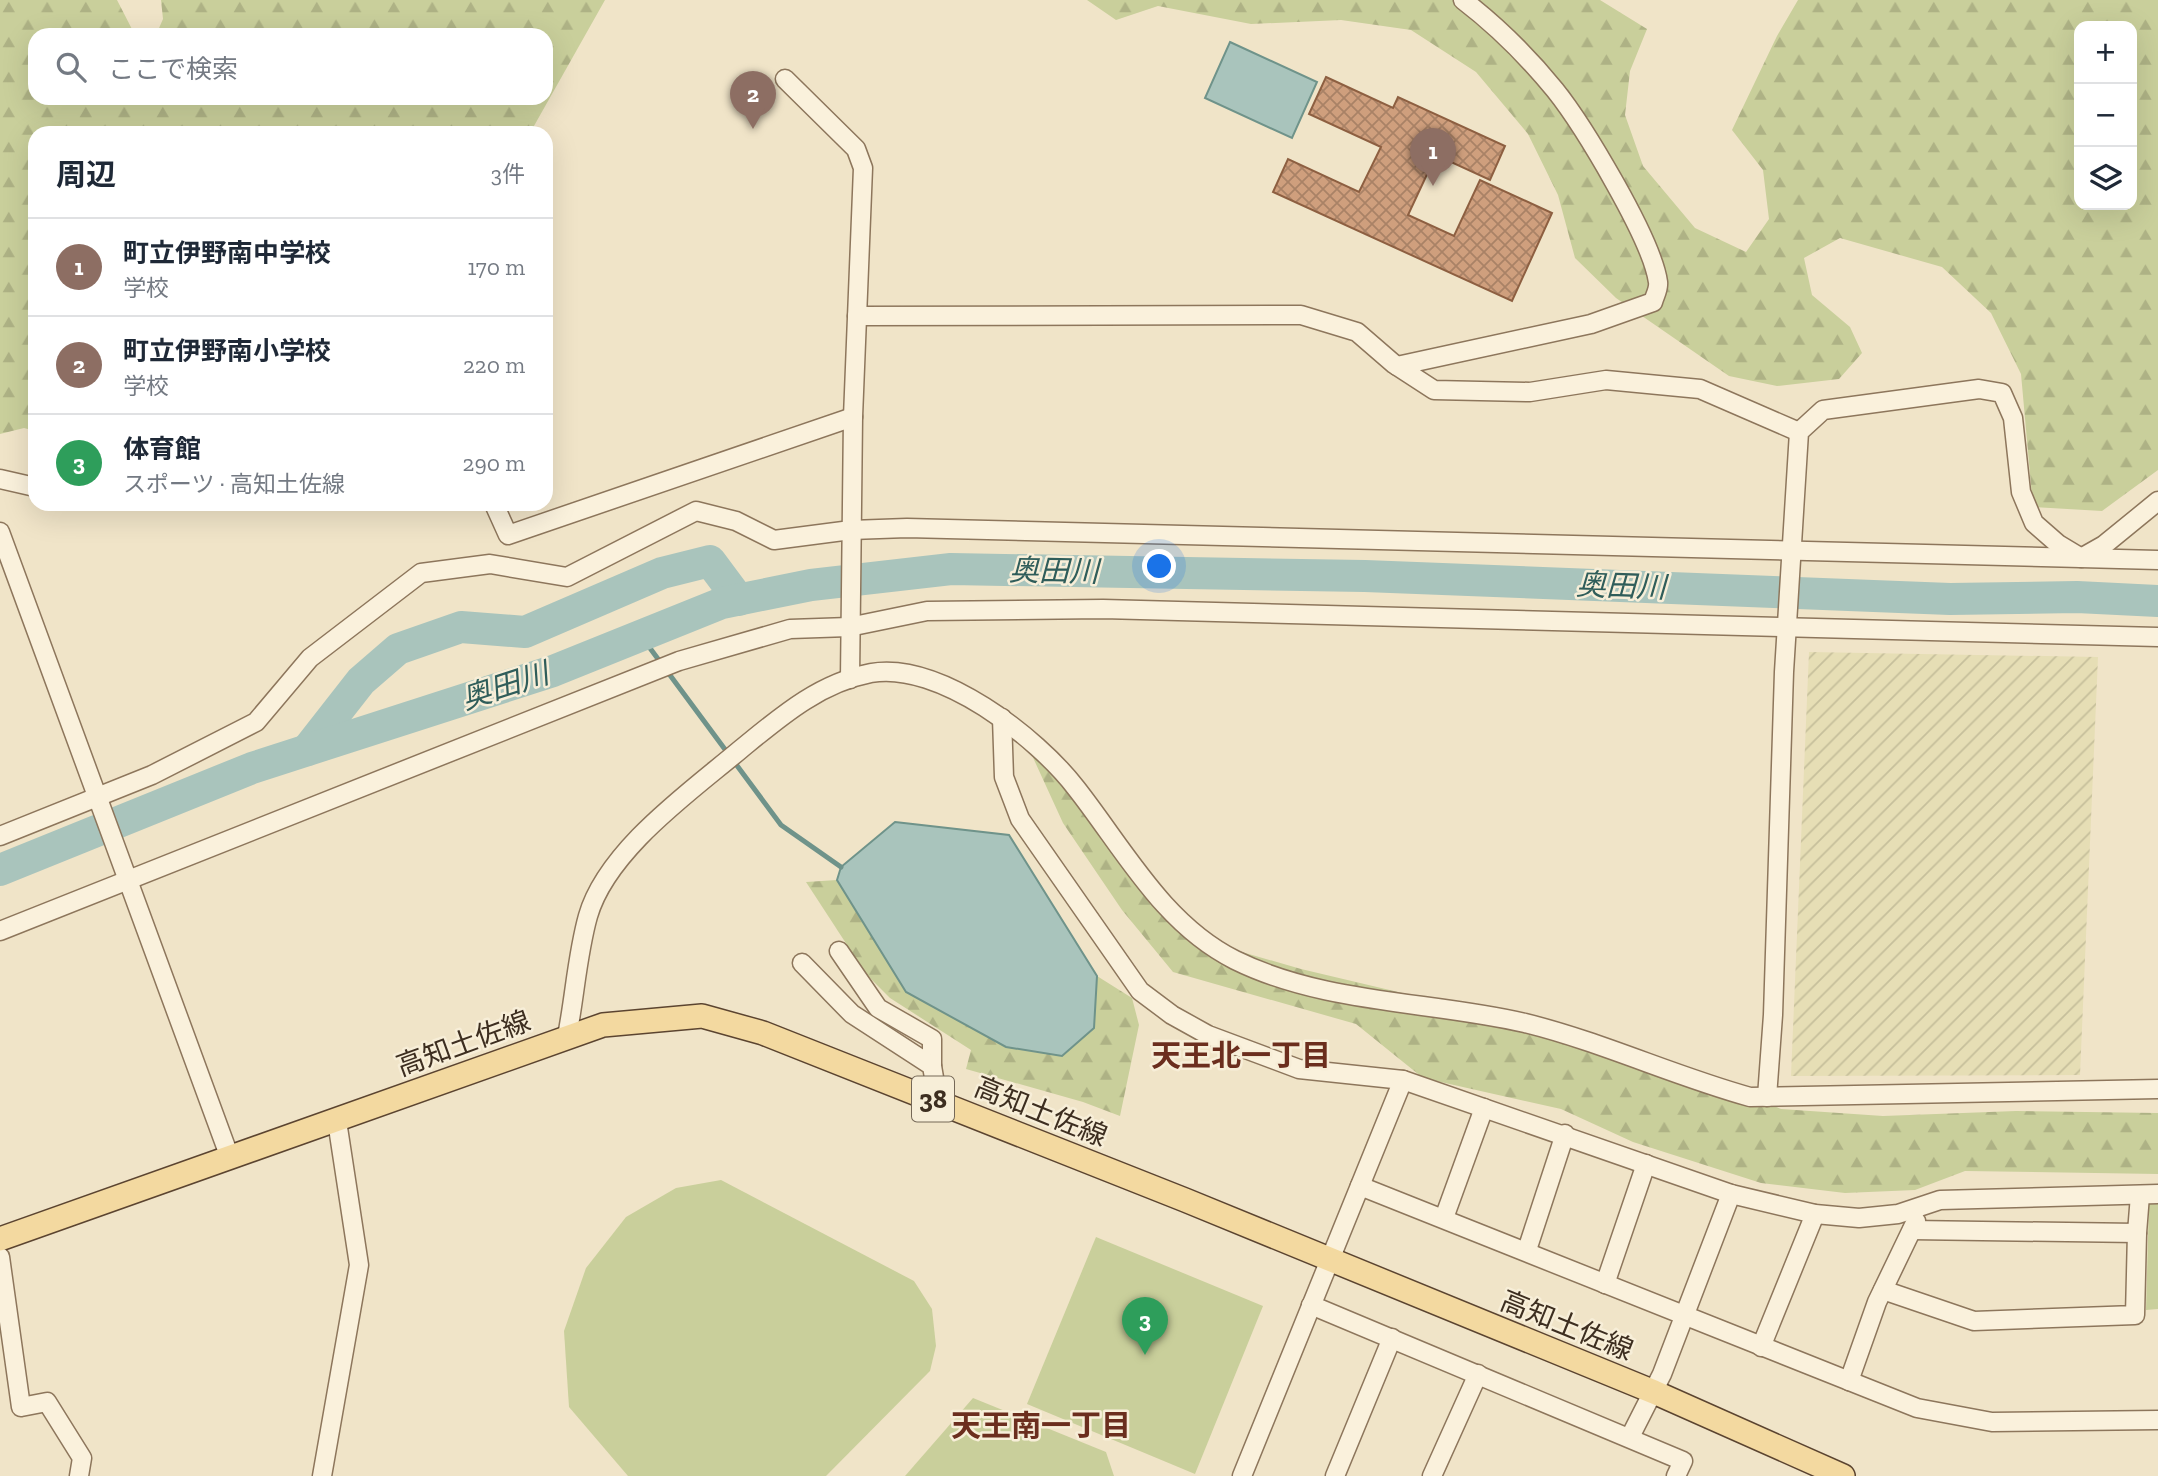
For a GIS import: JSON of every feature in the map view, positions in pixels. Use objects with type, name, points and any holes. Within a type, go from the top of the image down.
[{"type":"main road","name":"高知土佐線","points":[[0,1239],[337,1121],[567,1036],[613,1023],[702,1016],[763,1033],[938,1101],[1654,1392],[1843,1476]]},
{"type":"street","points":[[1397,366],[1591,324],[1653,302],[1659,286],[1653,260],[1629,213],[1597,154],[1556,92],[1521,51],[1463,0]]},
{"type":"street","points":[[785,79],[856,149],[863,168],[853,417],[850,680]]},
{"type":"street","points":[[857,316],[1301,315],[1357,332],[1397,366],[1434,390],[1530,392],[1606,380],[1700,388],[1799,432]]},
{"type":"street","points":[[1767,1097],[1773,1015],[1787,627],[1799,432],[1823,410],[1979,389],[2002,393],[2013,418],[2019,482],[2034,523],[2058,544],[2081,558]]},
{"type":"street","points":[[497,511],[508,535],[853,417]]},
{"type":"street","points":[[0,479],[28,485]]},
{"type":"street","points":[[2081,558],[2104,545],[2158,501]]},
{"type":"street","points":[[0,836],[98,798],[257,722],[310,658],[421,573],[490,564],[567,577],[696,511],[736,521],[774,540],[851,530],[907,528],[2158,560]]},
{"type":"street","points":[[0,532],[230,1158]]},
{"type":"street","points":[[0,931],[172,865],[192,853],[454,752],[679,660],[790,629],[849,627],[927,611],[1090,609],[2158,637]]},
{"type":"street","points":[[567,1036],[588,914],[612,869],[661,817],[786,712],[828,686],[871,673],[891,672],[923,680],[975,699],[1002,718],[1074,785],[1135,871],[1172,912],[1209,944],[1235,960],[1274,975],[1343,993],[1525,1023],[1626,1053],[1708,1085],[1750,1097],[2158,1089]]},
{"type":"street","points":[[1002,718],[1004,777],[1020,819],[1140,991],[1172,1015],[1208,1035],[1299,1069],[1403,1080],[1565,1134],[1731,1194],[1815,1214],[1859,1218],[1898,1214],[1940,1200],[2158,1194]]},
{"type":"street","points":[[839,951],[878,1008],[932,1039],[932,1066],[938,1101]]},
{"type":"street","points":[[802,963],[852,1014],[932,1066]]},
{"type":"street","points":[[1242,1476],[1403,1080]]},
{"type":"street","points":[[1444,1218],[1484,1108]]},
{"type":"street","points":[[322,1476],[359,1265],[337,1121]]},
{"type":"street","points":[[1527,1250],[1565,1134]]},
{"type":"street","points":[[1605,1284],[1646,1164]]},
{"type":"street","points":[[1360,1186],[1527,1250],[1685,1318],[1917,1408],[1992,1422],[2158,1420]]},
{"type":"street","points":[[1630,1437],[1654,1392],[1685,1318],[1731,1194]]},
{"type":"street","points":[[1883,1290],[1974,1321],[2135,1315],[2140,1195]]},
{"type":"street","points":[[1849,1381],[1883,1290],[1924,1206]]},
{"type":"street","points":[[1760,1347],[1815,1214]]},
{"type":"street","points":[[1912,1230],[2137,1233]]},
{"type":"street","points":[[0,1257],[21,1407],[47,1402],[82,1458],[79,1476]]},
{"type":"street","points":[[1311,1305],[1683,1461],[1676,1476]]},
{"type":"street","points":[[1335,1476],[1392,1338]]},
{"type":"street","points":[[1432,1476],[1478,1374]]},
{"type":"shaded area","points":[[1809,652],[2098,657],[2080,1075],[1791,1076]]},
{"type":"green space","points":[[0,0],[117,0],[131,28],[28,28],[28,105],[546,105],[534,126],[28,126],[28,429],[0,434]]},
{"type":"green space","points":[[161,0],[605,0],[553,92],[553,28],[159,28],[163,19]]},
{"type":"green space","points":[[1087,0],[1600,0],[1647,29],[1630,71],[1625,115],[1643,166],[1695,228],[1746,252],[1769,219],[1763,170],[1732,130],[1777,36],[1798,0],[2158,0],[2158,470],[2102,511],[2033,507],[2021,374],[1991,313],[1942,267],[1840,238],[1804,258],[1812,295],[1850,327],[1862,353],[1839,379],[1777,386],[1729,376],[1616,298],[1575,258],[1558,195],[1528,134],[1476,72],[1411,30],[1341,20],[1251,24],[1158,6],[1116,20]]},
{"type":"green space","points":[[1019,727],[1197,939],[1301,969],[1512,1019],[1674,1066],[1781,1109],[1883,1116],[2016,1111],[2158,1113],[2158,1174],[1965,1171],[1915,1190],[1845,1193],[1761,1183],[1633,1142],[1561,1109],[1423,1078],[1356,1024],[1173,972],[1122,910],[1063,823]]},
{"type":"green space","points":[[837,880],[906,992],[1093,1028],[1097,976],[1132,998],[1139,1025],[1120,1116],[1083,1102],[966,1069],[971,1050],[890,998],[866,974],[806,882]]},
{"type":"green space","points":[[721,1180],[914,1281],[932,1309],[936,1346],[930,1371],[826,1476],[628,1476],[569,1407],[564,1331],[586,1268],[626,1217],[676,1188]]},
{"type":"green space","points":[[2149,1203],[2158,1203],[2158,1309],[2146,1310]]},
{"type":"green space","points":[[1096,1237],[1263,1306],[1195,1474],[1027,1404]]},
{"type":"green space","points":[[973,1398],[1106,1452],[1114,1476],[905,1476]]},
{"type":"water","points":[[1230,42],[1317,82],[1292,138],[1205,98]]},
{"type":"water","points":[[895,822],[1009,835],[1097,976],[1094,1028],[1062,1056],[1006,1047],[906,992],[837,880],[841,867]]},
{"type":"building","points":[[1326,77],[1393,108],[1398,97],[1505,146],[1490,180],[1436,155],[1408,215],[1454,236],[1480,180],[1552,213],[1512,301],[1273,192],[1288,159],[1359,192],[1381,147],[1309,114]]},
{"type":"waterway","points":[[307,750],[361,681],[398,649],[461,627],[525,632],[662,573],[710,561],[739,600]]},
{"type":"waterway","name":"奥田川","points":[[0,870],[252,768],[553,671],[722,603],[811,585],[951,569],[1365,576],[1950,599],[2077,597],[2158,601]]},
{"type":"waterway","points":[[641,636],[781,825],[841,867]]},
{"type":"place","name":"町立伊野南小学校","points":[[753,129]]},
{"type":"place","name":"町立伊野南中学校","points":[[1433,186]]},
{"type":"place","name":"体育館","points":[[1145,1355]]},
{"type":"district","name":"天王北一丁目","points":[[1241,1056]]},
{"type":"district","name":"天王南一丁目","points":[[1041,1426]]}]
